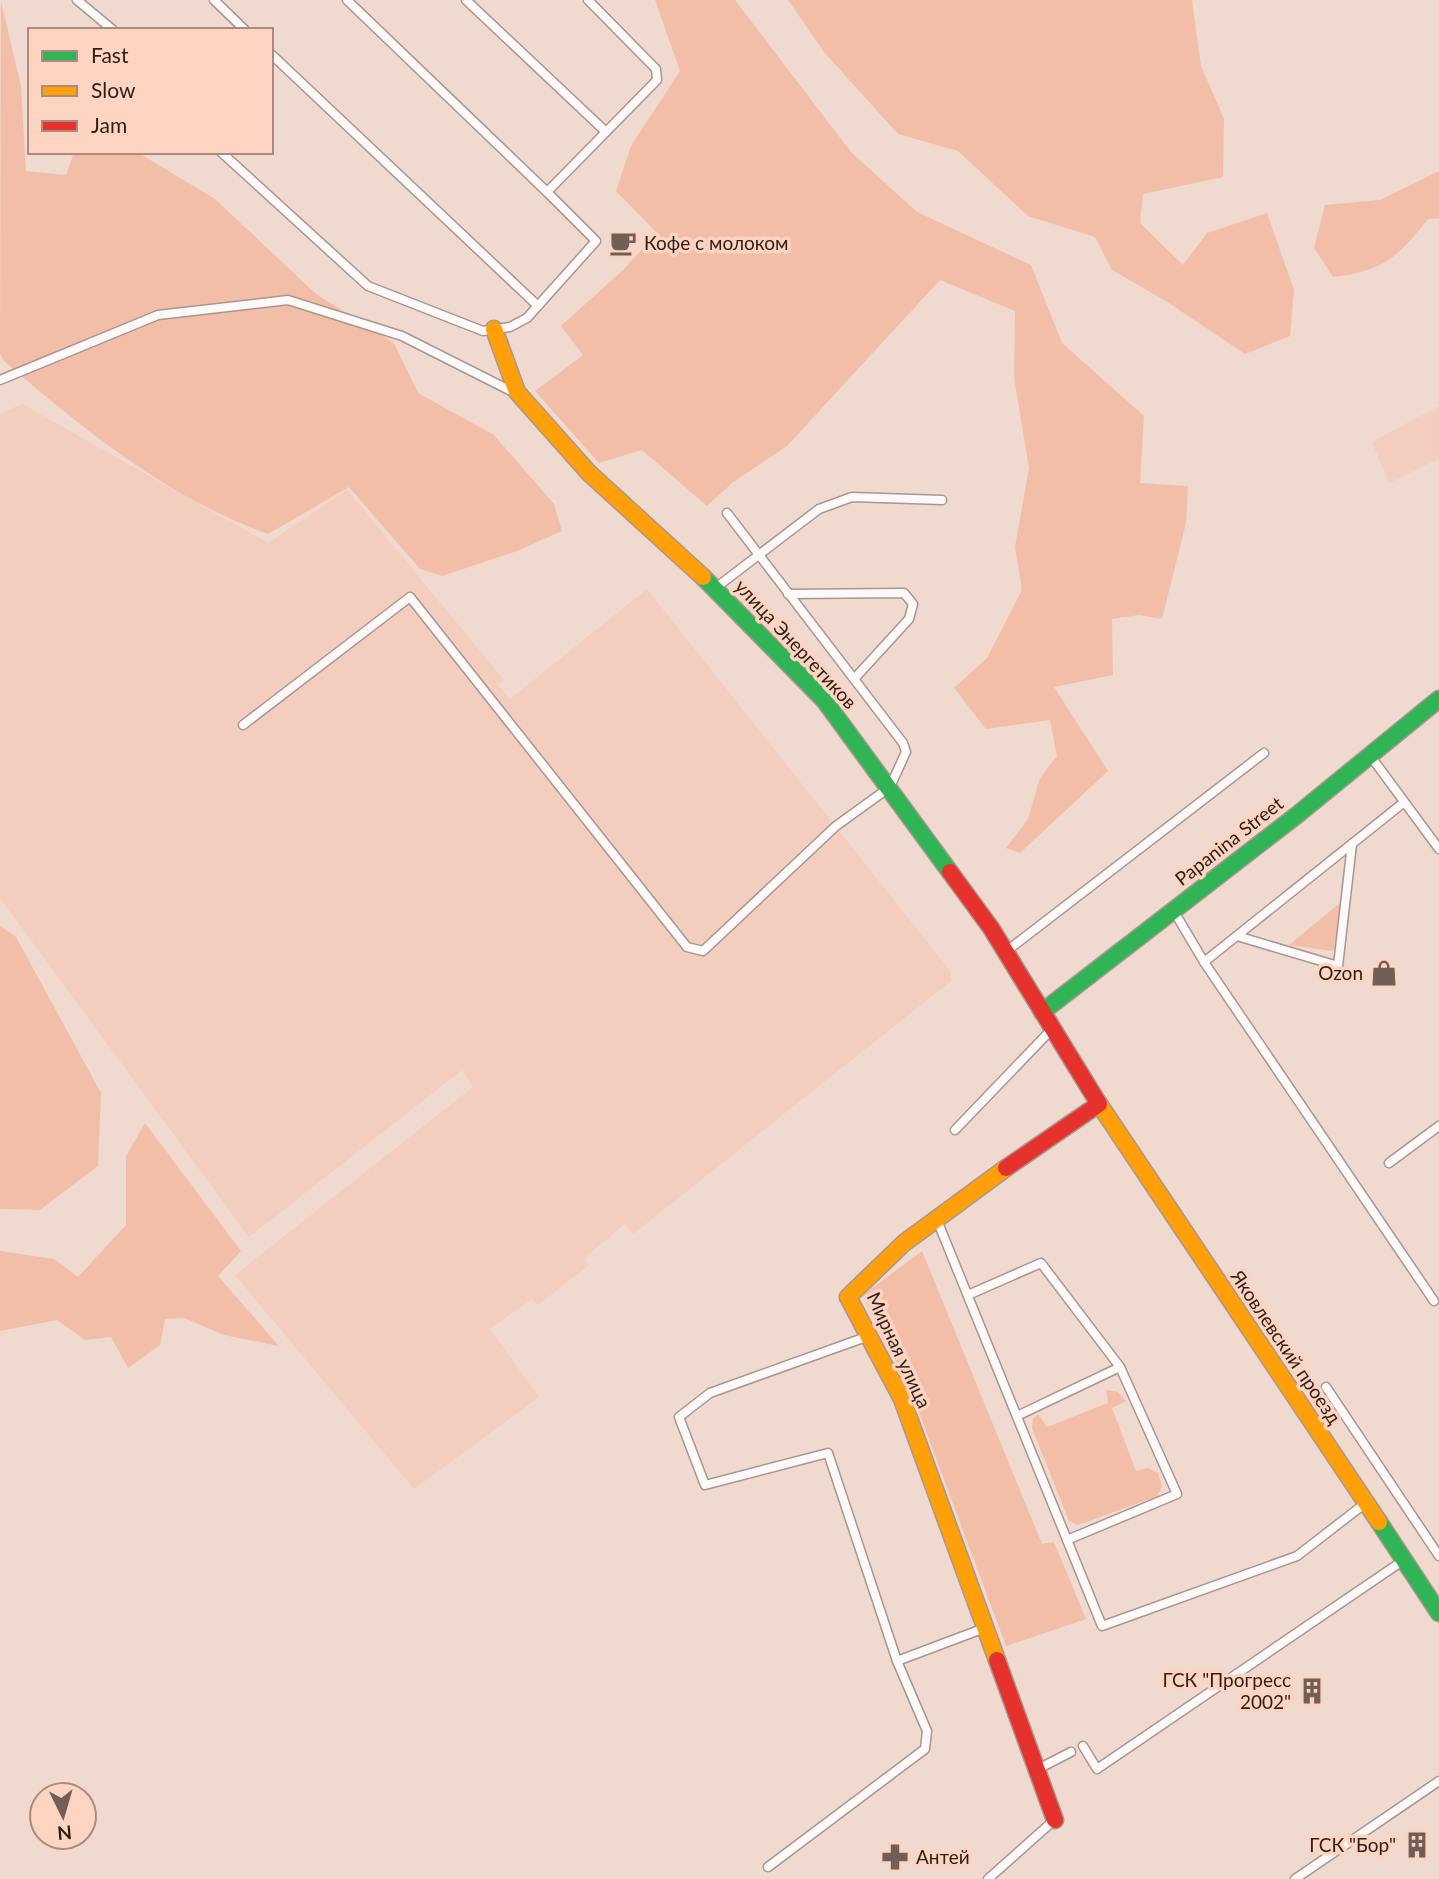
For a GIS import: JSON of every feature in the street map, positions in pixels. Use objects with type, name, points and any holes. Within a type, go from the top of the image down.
[{"type":"street","name":"улица Энергетиков","points":[[494,329],[521,396],[589,474],[715,588],[824,700],[890,787],[1005,952],[1042,1012]]},
{"type":"street","name":"Papanina Street","points":[[1042,1012],[1174,911],[1439,699]]},
{"type":"street","points":[[1042,1012],[1099,1104]]},
{"type":"street","name":"Мирная улица","points":[[1055,1819],[901,1399],[848,1297],[904,1243],[936,1218],[1099,1104]]},
{"type":"street","name":"Яковлевский проезд","points":[[1099,1104],[1404,1560],[1429,1592],[1439,1613]]},
{"type":"lane","points":[[77,0],[111,28]]},
{"type":"lane","points":[[214,0],[243,28]]},
{"type":"lane","points":[[223,154],[368,286],[483,331],[510,327],[527,318],[596,239],[346,0]]},
{"type":"lane","points":[[466,0],[606,132]]},
{"type":"lane","points":[[547,192],[657,80],[658,74],[588,0]]},
{"type":"lane","points":[[273,56],[538,306]]},
{"type":"lane","points":[[0,380],[158,315],[288,300],[402,336],[521,396]]},
{"type":"lane","points":[[715,588],[819,509],[852,497],[942,500]]},
{"type":"lane","points":[[243,725],[410,597],[687,947],[703,951],[836,826],[890,787],[906,748],[727,513]]},
{"type":"lane","points":[[788,594],[904,593],[910,598],[913,604],[909,619],[855,678]]},
{"type":"lane","points":[[1005,952],[1264,752]]},
{"type":"lane","points":[[1370,755],[1439,849]]},
{"type":"lane","points":[[1204,962],[1403,803]]},
{"type":"lane","points":[[1237,936],[1338,966],[1352,844]]},
{"type":"lane","points":[[1174,911],[1204,962],[1434,1300]]},
{"type":"lane","points":[[955,1130],[1054,1028]]},
{"type":"lane","points":[[1389,1163],[1439,1126]]},
{"type":"lane","points":[[936,1218],[1102,1626],[1297,1556],[1366,1503]]},
{"type":"lane","points":[[968,1295],[1041,1263],[1119,1367],[1177,1494],[1067,1540]]},
{"type":"lane","points":[[768,1867],[925,1749],[927,1731],[897,1661],[828,1453],[705,1485],[679,1417],[710,1393],[869,1336]]},
{"type":"lane","points":[[1017,1416],[1119,1367]]},
{"type":"lane","points":[[1326,1387],[1439,1556]]},
{"type":"lane","points":[[1083,1746],[1097,1769],[1404,1560]]},
{"type":"lane","points":[[897,1661],[986,1627]]},
{"type":"lane","points":[[1038,1769],[1071,1752]]},
{"type":"lane","points":[[1295,1879],[1439,1781]]},
{"type":"lane","points":[[988,1879],[1055,1819]]},
{"type":"shaded area","points":[[655,0],[735,0],[851,152],[917,212],[1031,265],[1062,343],[1144,416],[1140,483],[1188,486],[1186,523],[1162,619],[1139,615],[1112,619],[1113,675],[1054,687],[1108,771],[1020,853],[1006,848],[1028,819],[1040,778],[1057,756],[1050,720],[986,729],[954,688],[987,658],[1022,590],[1015,547],[1029,468],[1014,377],[1015,311],[940,280],[787,446],[732,483],[707,506],[642,450],[599,463],[535,391],[583,355],[561,326],[623,270],[657,233],[616,191],[631,146],[680,71]]},
{"type":"shaded area","points":[[788,0],[1192,0],[1201,66],[1224,119],[1223,177],[1143,194],[1140,223],[1183,265],[1207,233],[1267,213],[1294,290],[1290,336],[1245,354],[1169,303],[1112,270],[1095,237],[1028,216],[958,151],[898,134],[824,52]]},
{"type":"shaded area","points":[[1,2],[21,86],[26,171],[66,175],[73,154],[140,154],[215,199],[316,294],[394,343],[418,393],[494,435],[554,504],[562,531],[517,551],[442,576],[420,569],[349,487],[268,534],[196,501],[128,460],[65,412],[4,361],[0,354]]},
{"type":"shaded area","points":[[1439,171],[1439,218],[1428,219],[1407,244],[1388,260],[1365,271],[1333,277],[1314,248],[1325,205],[1380,200]]},
{"type":"shaded area","points":[[22,404],[268,543],[347,490],[504,680],[498,685],[510,699],[647,589],[951,972],[951,981],[633,1234],[625,1224],[584,1258],[589,1265],[538,1305],[532,1299],[490,1329],[539,1397],[414,1489],[235,1275],[473,1087],[462,1070],[249,1237],[0,898],[0,414]]},
{"type":"shaded area","points":[[1439,406],[1439,459],[1389,483],[1372,442]]},
{"type":"shaded area","points":[[1345,899],[1340,946],[1331,951],[1289,945]]},
{"type":"shaded area","points":[[0,926],[16,937],[101,1093],[98,1166],[40,1210],[0,1209]]},
{"type":"shaded area","points":[[145,1123],[241,1251],[218,1276],[279,1346],[224,1335],[184,1318],[165,1319],[160,1345],[128,1368],[111,1337],[85,1340],[57,1320],[0,1331],[0,1251],[54,1259],[78,1277],[126,1225],[126,1156]]},
{"type":"shaded area","points":[[922,1251],[1042,1544],[1054,1542],[1086,1619],[1006,1646],[913,1396],[863,1295]]},
{"type":"shaded area","points":[[1106,1390],[1118,1392],[1126,1401],[1112,1408],[1136,1471],[1148,1468],[1158,1473],[1162,1486],[1158,1496],[1078,1525],[1069,1521],[1032,1428],[1033,1419],[1038,1414],[1047,1427],[1108,1403]]},
{"type":"traffic: fast","points":[[703,577],[824,700],[950,872]]},
{"type":"traffic: fast","points":[[1042,1012],[1297,815],[1439,699]]},
{"type":"traffic: fast","points":[[1379,1522],[1439,1613]]},
{"type":"traffic: slow","points":[[494,329],[517,392],[589,473],[703,577]]},
{"type":"traffic: slow","points":[[1099,1104],[1379,1522]]},
{"type":"traffic: slow","points":[[997,1660],[902,1399],[848,1297],[904,1243],[1006,1168]]},
{"type":"traffic: jam","points":[[950,872],[991,928],[1099,1104],[1006,1168]]},
{"type":"traffic: jam","points":[[997,1660],[1055,1820]]},
{"type":"place","name":"Кофе с молоком","points":[[623,243]]},
{"type":"place","name":"Ozon","points":[[1384,973]]},
{"type":"place","name":"ГСК \"Прогресс 2002\"","points":[[1312,1691]]},
{"type":"place","name":"ГСК \"Бор\"","points":[[1417,1845]]},
{"type":"place","name":"Антей","points":[[895,1857]]}]
